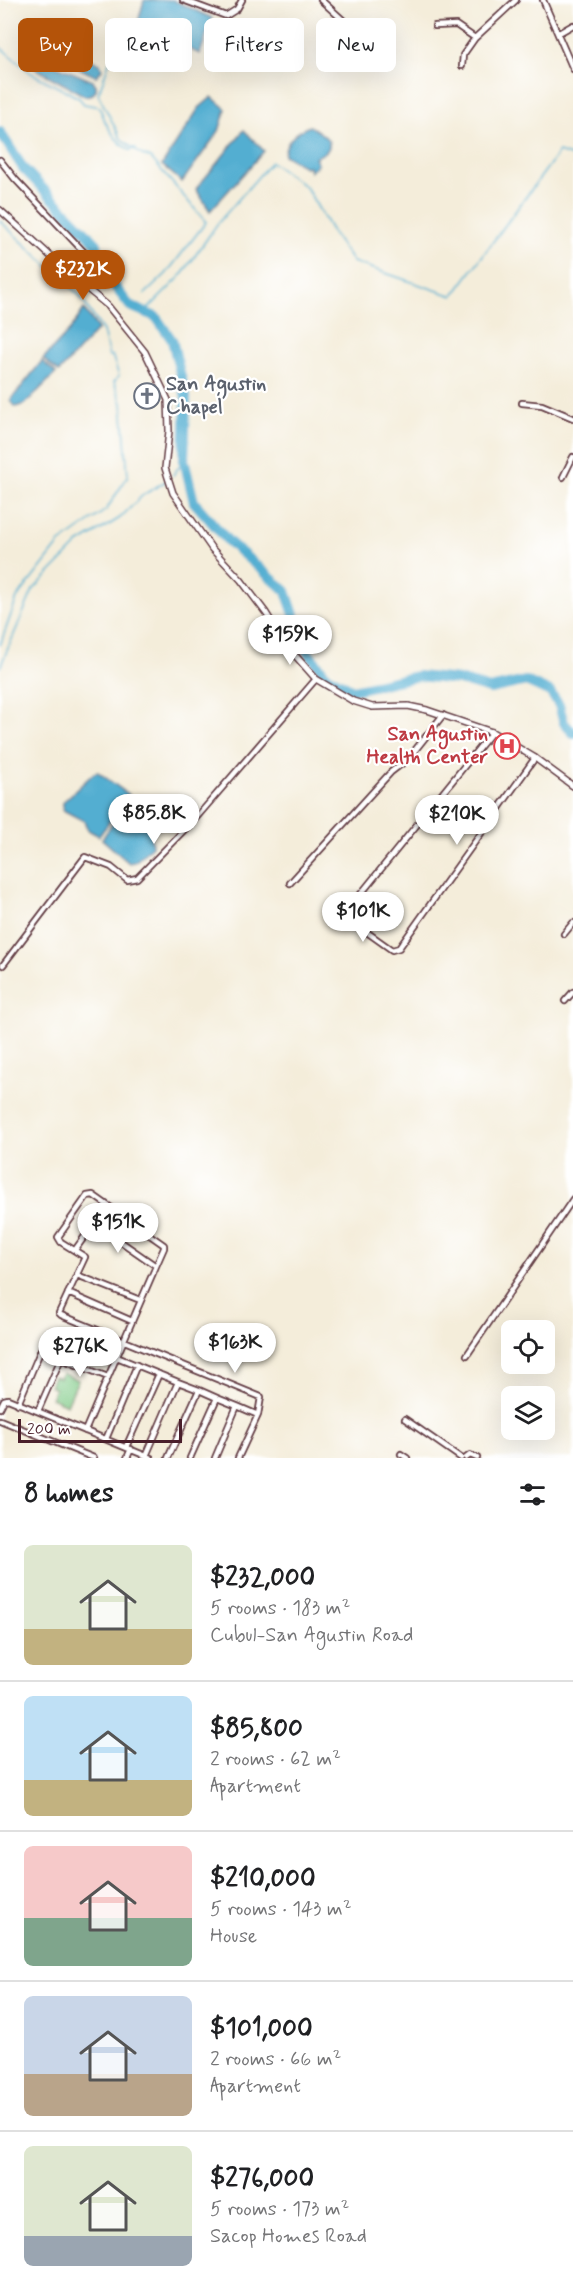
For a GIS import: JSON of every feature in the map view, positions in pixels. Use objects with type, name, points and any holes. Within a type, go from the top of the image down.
[{"type":"street","points":[[183,0],[226,16],[237,9],[242,0]]},
{"type":"street","points":[[321,0],[341,18]]},
{"type":"street","points":[[462,66],[463,56],[475,38],[516,0]]},
{"type":"street","points":[[543,0],[573,69]]},
{"type":"street","points":[[435,26],[456,25],[475,38]]},
{"type":"street","points":[[559,33],[573,26]]},
{"type":"street","points":[[0,160],[84,252],[86,256],[79,282]]},
{"type":"street","points":[[0,210],[108,306],[145,352],[168,400],[169,431],[165,468],[173,493],[218,555],[266,613],[286,645],[316,679],[353,701],[372,707],[408,706],[492,732],[535,758],[573,786]]},
{"type":"street","points":[[522,403],[542,405],[573,418]]},
{"type":"street","points":[[563,477],[573,457]]},
{"type":"street","points":[[3,964],[85,857],[111,867],[127,880],[137,878],[196,818],[316,679]]},
{"type":"street","points":[[290,883],[391,772],[408,759],[442,715]]},
{"type":"street","points":[[492,732],[347,910],[347,918],[392,950],[399,948],[535,758]]},
{"type":"street","points":[[564,934],[573,923]]},
{"type":"street","points":[[565,1001],[573,992]]},
{"type":"street","points":[[85,1431],[117,1357],[123,1341],[132,1321],[140,1300],[164,1248],[163,1243],[93,1195],[87,1196],[58,1237],[61,1242],[85,1257],[59,1311],[60,1315],[123,1341],[261,1397],[258,1415],[238,1458]]},
{"type":"street","points":[[466,1355],[573,1199]]},
{"type":"street","points":[[75,1250],[107,1205]]},
{"type":"street","points":[[94,1223],[156,1266]]},
{"type":"street","points":[[77,1275],[140,1300]]},
{"type":"street","points":[[68,1293],[132,1321]]},
{"type":"street","points":[[18,1404],[48,1333],[52,1331],[258,1415]]},
{"type":"street","points":[[38,1411],[70,1338]]},
{"type":"street","points":[[61,1359],[108,1377]]},
{"type":"street","points":[[106,1438],[137,1365]]},
{"type":"street","points":[[128,1458],[129,1448],[159,1374]]},
{"type":"street","points":[[0,1408],[6,1399],[149,1457],[178,1382]]},
{"type":"street","points":[[168,1458],[199,1390]]},
{"type":"street","points":[[190,1458],[218,1398]]},
{"type":"street","points":[[215,1458],[237,1406]]},
{"type":"street","points":[[405,1419],[461,1458]]},
{"type":"street","points":[[0,1420],[94,1458]]},
{"type":"street","points":[[401,1454],[407,1458]]},
{"type":"street","points":[[466,1458],[470,1455],[477,1458]]},
{"type":"green space","points":[[62,1373],[78,1380],[67,1405],[51,1398],[55,1389],[50,1386],[54,1376],[60,1378]]},
{"type":"water","points":[[144,0],[173,0],[212,18],[204,18],[204,42],[200,54],[192,50],[192,18],[139,18]]},
{"type":"water","points":[[93,61],[100,64],[102,70],[96,76],[87,72],[93,72]]},
{"type":"water","points":[[42,72],[71,72],[93,81],[96,90],[93,94],[85,96]]},
{"type":"water","points":[[212,97],[226,109],[219,131],[182,182],[162,165],[199,108]]},
{"type":"water","points":[[310,126],[327,138],[329,145],[326,151],[315,158],[318,164],[310,172],[309,166],[305,167],[284,155],[293,137]]},
{"type":"water","points":[[244,130],[264,151],[210,211],[196,189]]},
{"type":"water","points":[[84,309],[98,329],[59,372],[43,359],[70,330]]},
{"type":"water","points":[[42,361],[56,373],[25,404],[16,407],[10,401]]},
{"type":"water","points":[[98,772],[129,795],[99,836],[88,830],[84,821],[63,810],[63,802],[94,773]]},
{"type":"water","points":[[130,797],[160,823],[151,837],[152,846],[135,862],[129,863],[102,839]]},
{"type":"waterway","points":[[0,47],[31,73],[79,98],[84,104],[100,107],[107,126],[115,137],[130,150],[136,148]]},
{"type":"waterway","points":[[106,72],[98,94],[121,139],[142,155],[151,158],[206,222],[166,274],[145,294]]},
{"type":"waterway","points":[[0,132],[23,168],[97,244],[101,269],[130,306],[156,317],[172,340],[186,397],[184,460],[194,502],[228,541],[286,591],[306,650],[326,675],[353,690],[418,676],[459,680],[490,689],[526,681],[550,692],[559,705],[564,723],[573,733]]},
{"type":"waterway","points":[[146,311],[181,276],[218,223],[271,162],[306,187],[335,237],[353,262],[453,296],[559,152],[573,157]]},
{"type":"waterway","points":[[0,221],[79,295],[103,331],[109,357],[112,355],[119,376],[114,382],[122,403],[128,476],[106,510],[60,543],[17,598],[0,645]]},
{"type":"waterway","points":[[173,475],[184,460]]},
{"type":"waterway","points":[[0,667],[33,590],[78,544],[120,518],[143,495],[166,481]]},
{"type":"place","name":"San Agustin Chapel","points":[[147,396]]},
{"type":"place","name":"San Agustin Health Center","points":[[507,746]]}]
